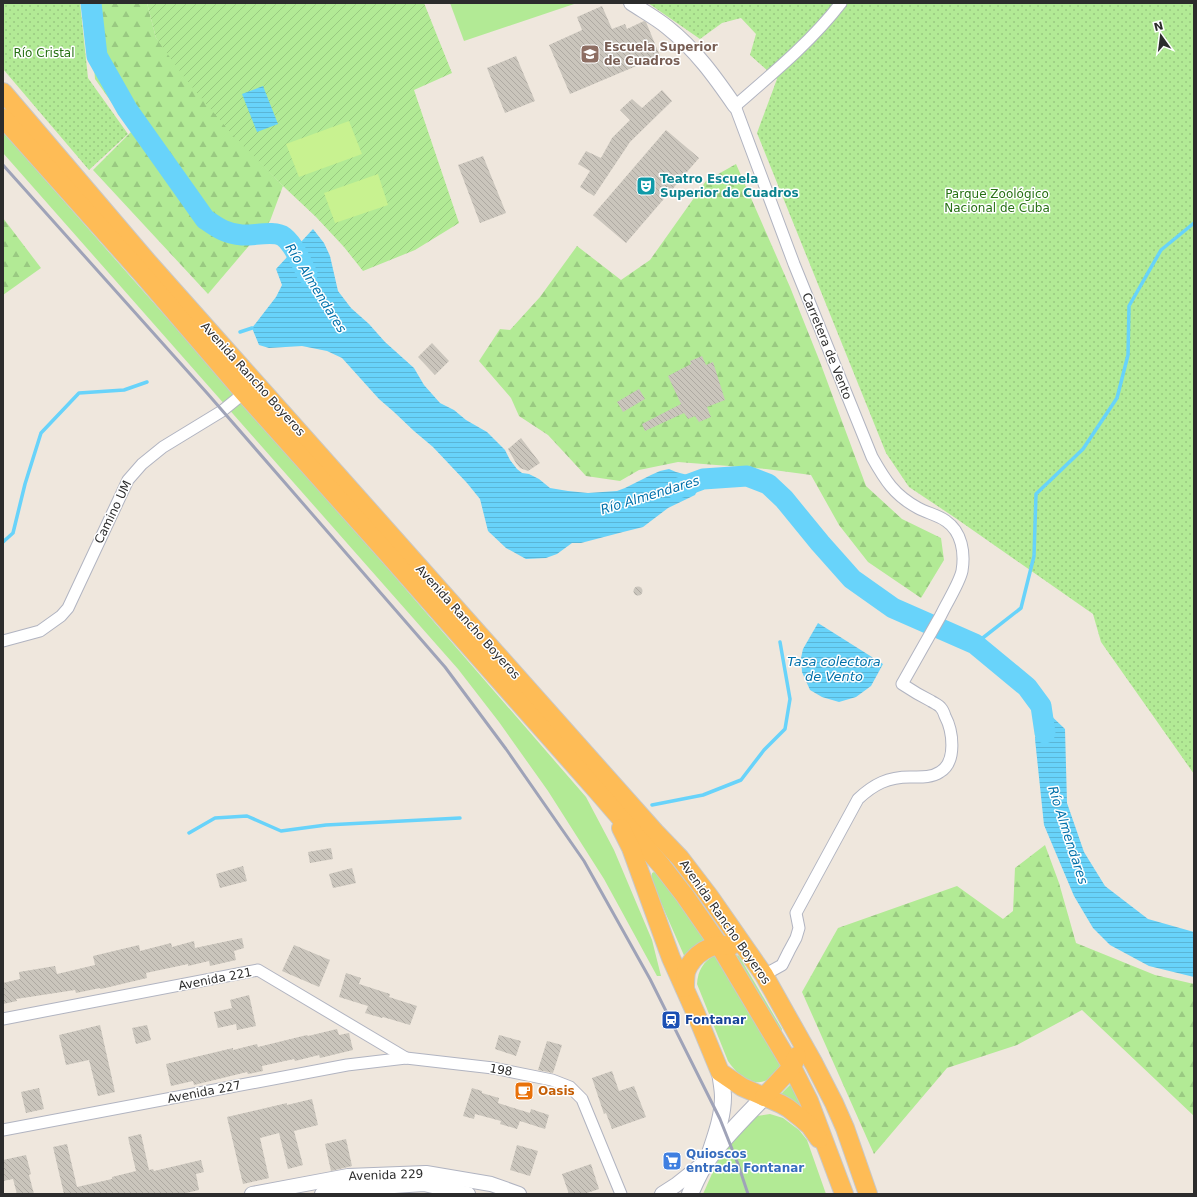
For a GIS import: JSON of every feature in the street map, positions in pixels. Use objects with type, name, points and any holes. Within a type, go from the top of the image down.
[{"type":"highway","name":"Avenida Rancho Boyeros","points":[[3,92],[152,267],[680,858],[709,896],[760,969],[825,1084],[845,1128],[868,1194]]},
{"type":"highway","name":"Avenida Rancho Boyeros","points":[[3,118],[143,275],[244,393],[387,552],[661,865],[720,945],[792,1067],[809,1101],[844,1194]]},
{"type":"highway","points":[[598,792],[615,817],[631,848],[668,951],[720,1072],[742,1087],[781,1104],[802,1119],[810,1126],[832,1160]]},
{"type":"highway","points":[[685,988],[687,970],[695,958],[706,949],[720,945],[726,945],[742,951],[760,969]]},
{"type":"highway","points":[[764,1097],[792,1067],[798,1052],[799,1038]]},
{"type":"main road","points":[[690,1194],[707,1160],[715,1138],[723,1098],[720,1072]]},
{"type":"main road","points":[[707,1160],[764,1097]]},
{"type":"street","name":"Carretera de Vento","points":[[631,3],[667,27],[695,52],[719,82],[734,106],[794,264],[872,457],[884,479],[900,496],[918,508],[946,521],[956,530],[960,538],[963,552],[962,571],[952,594],[902,684],[941,707],[948,722],[952,737],[952,752],[948,763],[941,772],[930,776],[890,779],[876,784],[858,800],[796,914],[799,928],[796,938],[782,965],[760,969]]},
{"type":"street","points":[[734,106],[772,74],[826,23],[842,3]]},
{"type":"street","name":"Camino UM","points":[[3,641],[40,631],[61,616],[70,604],[128,480],[142,464],[163,447],[222,411],[244,393]]},
{"type":"street","name":"Avenida 221","points":[[3,1019],[258,970],[406,1058]]},
{"type":"street","name":"Avenida 227","points":[[3,1130],[347,1065],[406,1058]]},
{"type":"street","name":"198","points":[[406,1058],[492,1068],[552,1080],[570,1087],[582,1099],[621,1194]]},
{"type":"street","points":[[662,1194],[676,1185],[707,1160]]},
{"type":"street","name":"Avenida 229","points":[[252,1194],[348,1176],[423,1183],[491,1184],[519,1194]]},
{"type":"street","name":"Avenida 229","points":[[322,1194],[349,1189],[423,1183],[468,1194]]},
{"type":"green space","name":"Río Cristal","points":[[3,3],[80,3],[88,78],[128,134],[89,170],[3,69]]},
{"type":"green space","points":[[89,3],[147,3],[156,38],[260,162],[283,186],[270,221],[208,294],[93,170],[132,131],[95,79]]},
{"type":"green space","points":[[147,3],[424,3],[452,73],[414,90],[459,223],[415,250],[363,271],[344,247],[316,217],[230,132],[187,81],[156,38]]},
{"type":"green space","points":[[450,3],[577,3],[464,41]]},
{"type":"green space","name":"Parque Zoológico Nacional de Cuba","points":[[648,3],[1194,3],[1194,774],[1101,642],[1093,614],[909,487],[886,453],[757,133],[777,79],[750,55],[756,34],[741,18],[722,23],[700,39]]},
{"type":"green space","points":[[349,121],[362,154],[299,177],[286,144]]},
{"type":"green space","points":[[3,132],[389,570],[586,797],[614,850],[652,940],[661,976],[657,976],[604,879],[548,791],[499,722],[458,669],[3,153]]},
{"type":"green space","points":[[736,164],[790,287],[820,362],[866,486],[902,519],[941,538],[944,560],[921,598],[868,562],[839,525],[811,475],[766,469],[678,462],[639,470],[620,481],[586,476],[548,435],[519,416],[511,398],[479,361],[500,329],[510,330],[540,297],[577,246],[621,280],[650,260],[706,181]]},
{"type":"green space","points":[[378,174],[388,205],[335,223],[324,193]]},
{"type":"green space","points":[[3,218],[41,268],[3,295]]},
{"type":"green space","points":[[1045,845],[1059,883],[1076,943],[1155,975],[1194,984],[1194,1116],[1082,1010],[1017,1045],[947,1068],[874,1154],[802,992],[838,928],[957,886],[1003,919],[1013,911],[1015,868]]},
{"type":"green space","points":[[656,871],[705,940],[686,960],[651,880],[652,873]]},
{"type":"green space","points":[[726,951],[739,956],[782,1029],[781,1032]]},
{"type":"green space","points":[[715,955],[720,956],[785,1066],[766,1081],[753,1082],[747,1080],[732,1067],[728,1061],[697,984],[702,967]]},
{"type":"green space","points":[[795,1080],[808,1112],[778,1097]]},
{"type":"green space","points":[[770,1114],[783,1118],[799,1130],[807,1140],[826,1194],[703,1194],[719,1158],[736,1137],[757,1116]]},
{"type":"water","points":[[263,86],[278,124],[257,132],[242,94]]},
{"type":"water","points":[[313,229],[324,243],[330,256],[338,291],[351,308],[414,368],[424,385],[440,403],[454,410],[466,420],[487,432],[505,450],[510,460],[522,473],[529,474],[539,479],[550,488],[588,493],[617,491],[660,471],[669,469],[703,479],[695,495],[668,508],[643,527],[581,543],[572,543],[557,554],[546,558],[526,559],[506,548],[488,531],[480,499],[467,483],[433,447],[379,399],[342,358],[327,351],[302,346],[269,348],[259,345],[252,328],[276,297],[282,285],[276,269]]},
{"type":"water","name":"Tasa colectora de Vento","points":[[818,623],[883,664],[871,686],[856,697],[839,702],[822,697],[810,690],[802,672],[801,658],[803,649]]},
{"type":"water","points":[[1041,706],[1065,729],[1067,803],[1084,852],[1105,886],[1148,919],[1194,932],[1194,977],[1149,966],[1110,945],[1093,928],[1074,896],[1044,825],[1035,739]]},
{"type":"building","points":[[602,6],[612,29],[625,24],[627,29],[644,21],[646,22],[660,56],[570,94],[549,45],[582,30],[577,17]]},
{"type":"building","points":[[516,56],[535,101],[505,113],[487,68]]},
{"type":"building","points":[[662,90],[672,101],[630,142],[594,196],[580,187],[590,171],[578,164],[586,151],[601,158],[612,138],[630,120],[620,110],[632,99],[642,108]]},
{"type":"building","name":"Teatro Escuela Superior de Cuadros","points":[[666,130],[699,158],[626,243],[593,215]]},
{"type":"building","points":[[483,156],[506,213],[480,223],[458,165]]},
{"type":"building","points":[[432,343],[449,361],[435,375],[418,357]]},
{"type":"building","points":[[702,356],[706,365],[713,362],[725,400],[707,407],[711,417],[699,422],[695,416],[688,419],[684,413],[645,431],[642,424],[681,404],[668,376],[691,364],[690,361]]},
{"type":"building","points":[[639,389],[645,399],[623,412],[617,402]]},
{"type":"building","points":[[521,438],[540,463],[528,471],[520,468],[508,449]]},
{"type":"building","points":[[638,586],[643,591],[638,596],[633,591]]},
{"type":"building","points":[[331,848],[333,859],[310,863],[308,852]]},
{"type":"building","points":[[243,866],[247,881],[220,888],[216,874]]},
{"type":"building","points":[[352,868],[356,883],[333,888],[329,874]]},
{"type":"building","points":[[242,938],[244,948],[234,951],[236,960],[210,966],[209,961],[188,966],[188,964],[146,973],[147,978],[101,989],[76,993],[75,990],[16,999],[17,1001],[3,1004],[3,983],[20,979],[19,972],[55,966],[57,974],[95,965],[93,956],[139,945],[140,951],[171,943],[172,947],[194,941],[195,948]]},
{"type":"building","points":[[294,945],[330,960],[319,987],[282,971]]},
{"type":"building","points":[[346,973],[361,978],[359,984],[390,994],[389,997],[417,1006],[410,1025],[365,1013],[368,1006],[339,997]]},
{"type":"building","points":[[249,995],[256,1026],[237,1030],[236,1024],[218,1028],[214,1012],[232,1008],[230,1000]]},
{"type":"building","points":[[100,1025],[115,1092],[98,1096],[89,1060],[66,1065],[59,1035]]},
{"type":"building","points":[[147,1025],[151,1040],[136,1044],[132,1028]]},
{"type":"building","points":[[337,1029],[339,1035],[349,1033],[353,1050],[320,1058],[319,1055],[295,1061],[294,1059],[262,1066],[263,1071],[248,1074],[247,1072],[194,1085],[193,1081],[171,1086],[166,1064],[233,1048],[233,1050],[257,1044],[258,1047]]},
{"type":"building","points":[[499,1035],[521,1041],[516,1056],[495,1049]]},
{"type":"building","points":[[547,1041],[562,1045],[553,1073],[538,1070]]},
{"type":"building","points":[[612,1071],[619,1091],[634,1086],[646,1117],[612,1129],[606,1113],[604,1114],[592,1078]]},
{"type":"building","points":[[39,1088],[44,1109],[26,1113],[21,1092]]},
{"type":"building","points":[[472,1088],[482,1091],[482,1093],[499,1098],[498,1103],[530,1113],[531,1109],[549,1115],[545,1129],[520,1121],[517,1129],[500,1124],[501,1121],[475,1114],[474,1119],[463,1116]]},
{"type":"building","points":[[312,1099],[318,1125],[294,1131],[303,1165],[288,1169],[279,1133],[260,1138],[269,1178],[243,1184],[227,1117],[287,1103],[287,1105]]},
{"type":"building","points":[[141,1134],[149,1170],[153,1169],[154,1171],[201,1160],[204,1172],[196,1174],[199,1190],[182,1194],[64,1194],[53,1147],[67,1144],[77,1187],[112,1179],[112,1177],[136,1171],[128,1137]]},
{"type":"building","points":[[346,1139],[352,1166],[331,1171],[325,1144]]},
{"type":"building","points":[[517,1145],[538,1151],[530,1176],[510,1170]]},
{"type":"building","points":[[26,1155],[34,1194],[17,1194],[13,1179],[3,1181],[3,1160]]},
{"type":"building","points":[[591,1164],[599,1189],[584,1194],[569,1194],[562,1174]]},
{"type":"waterway","name":"Río Almendares","points":[[91,3],[97,56],[127,109],[205,219],[218,228],[231,233],[247,235],[275,234],[284,237],[294,249],[307,274]]},
{"type":"waterway","points":[[975,644],[1021,608],[1034,556],[1036,494],[1083,449],[1117,398],[1128,355],[1129,306],[1161,250],[1194,223]]},
{"type":"waterway","points":[[240,332],[252,328]]},
{"type":"waterway","points":[[3,542],[13,533],[25,484],[41,433],[79,393],[124,390],[147,382]]},
{"type":"waterway","name":"Río Almendares","points":[[676,489],[703,479],[747,476],[768,484],[784,499],[852,579],[893,608],[975,644],[1027,687],[1041,706],[1045,733]]},
{"type":"waterway","points":[[652,805],[703,795],[741,780],[764,750],[785,729],[790,699],[780,642]]},
{"type":"waterway","points":[[189,833],[215,818],[247,816],[281,831],[326,825],[460,818]]},
{"type":"railway","points":[[3,165],[207,393],[445,667],[506,749],[584,861],[650,979],[720,1119],[748,1194]]},
{"type":"place","name":"Escuela Superior de Cuadros","points":[[590,54]]},
{"type":"place","name":"Teatro Escuela Superior de Cuadros","points":[[646,186]]},
{"type":"place","name":"Fontanar","points":[[671,1020]]},
{"type":"place","name":"Oasis","points":[[524,1091]]},
{"type":"place","name":"Quioscos entrada Fontanar","points":[[672,1161]]}]
